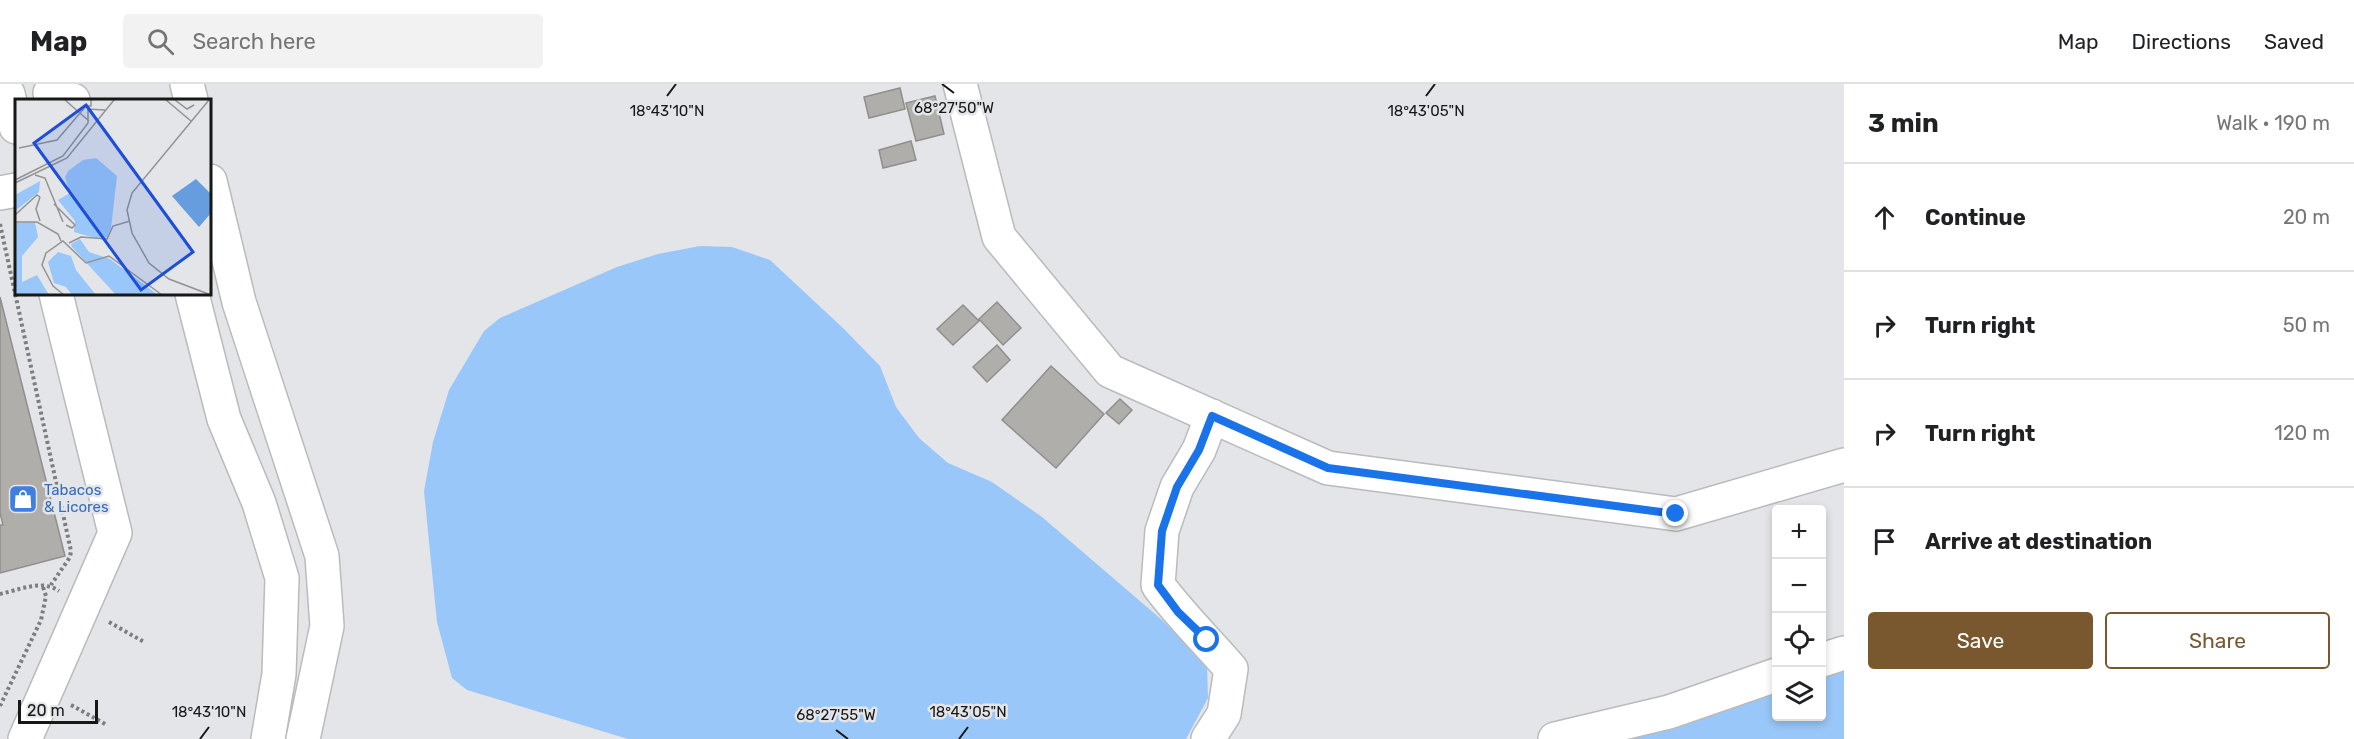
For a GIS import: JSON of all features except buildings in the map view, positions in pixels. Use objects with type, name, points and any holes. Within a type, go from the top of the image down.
[{"type":"street","points":[[187,84],[191,99]]},
{"type":"street","points":[[960,84],[999,237],[1110,371],[1328,468],[1676,514],[1844,465]]},
{"type":"street","points":[[212,189],[239,302],[322,556],[327,626],[303,739]]},
{"type":"street","points":[[0,193],[15,190]]},
{"type":"street","points":[[25,739],[116,533],[57,296]]},
{"type":"street","points":[[193,296],[224,419],[259,503],[282,578],[279,674],[268,739]]},
{"type":"street","points":[[1208,739],[1224,714],[1231,669],[1207,640],[1178,612],[1158,585],[1162,531],[1177,487],[1199,450],[1212,416]]},
{"type":"street","points":[[1826,658],[1844,653]]},
{"type":"street","points":[[1555,739],[1670,712],[1772,676]]},
{"type":"path","points":[[0,224],[15,293]]},
{"type":"path","points":[[16,296],[71,551],[66,564],[51,585]]},
{"type":"path","points":[[0,706],[41,620],[46,596],[42,584]]},
{"type":"shaded area","points":[[700,246],[732,247],[770,260],[880,366],[896,407],[919,438],[948,463],[992,482],[1042,517],[1162,620],[1207,664],[1208,698],[1186,739],[628,739],[467,690],[452,678],[437,622],[424,491],[433,442],[449,390],[484,331],[500,318],[617,267],[658,254]]},
{"type":"shaded area","points":[[1844,670],[1844,739],[1624,739],[1663,731],[1772,693],[1772,721],[1826,721],[1826,676]]},
{"type":"place","name":"Tabacos & Licores","points":[[23,499]]},
{"type":"route","points":[[1207,640],[1178,612],[1158,585],[1162,531],[1177,487],[1199,450],[1212,416],[1328,468],[1676,514]]}]
